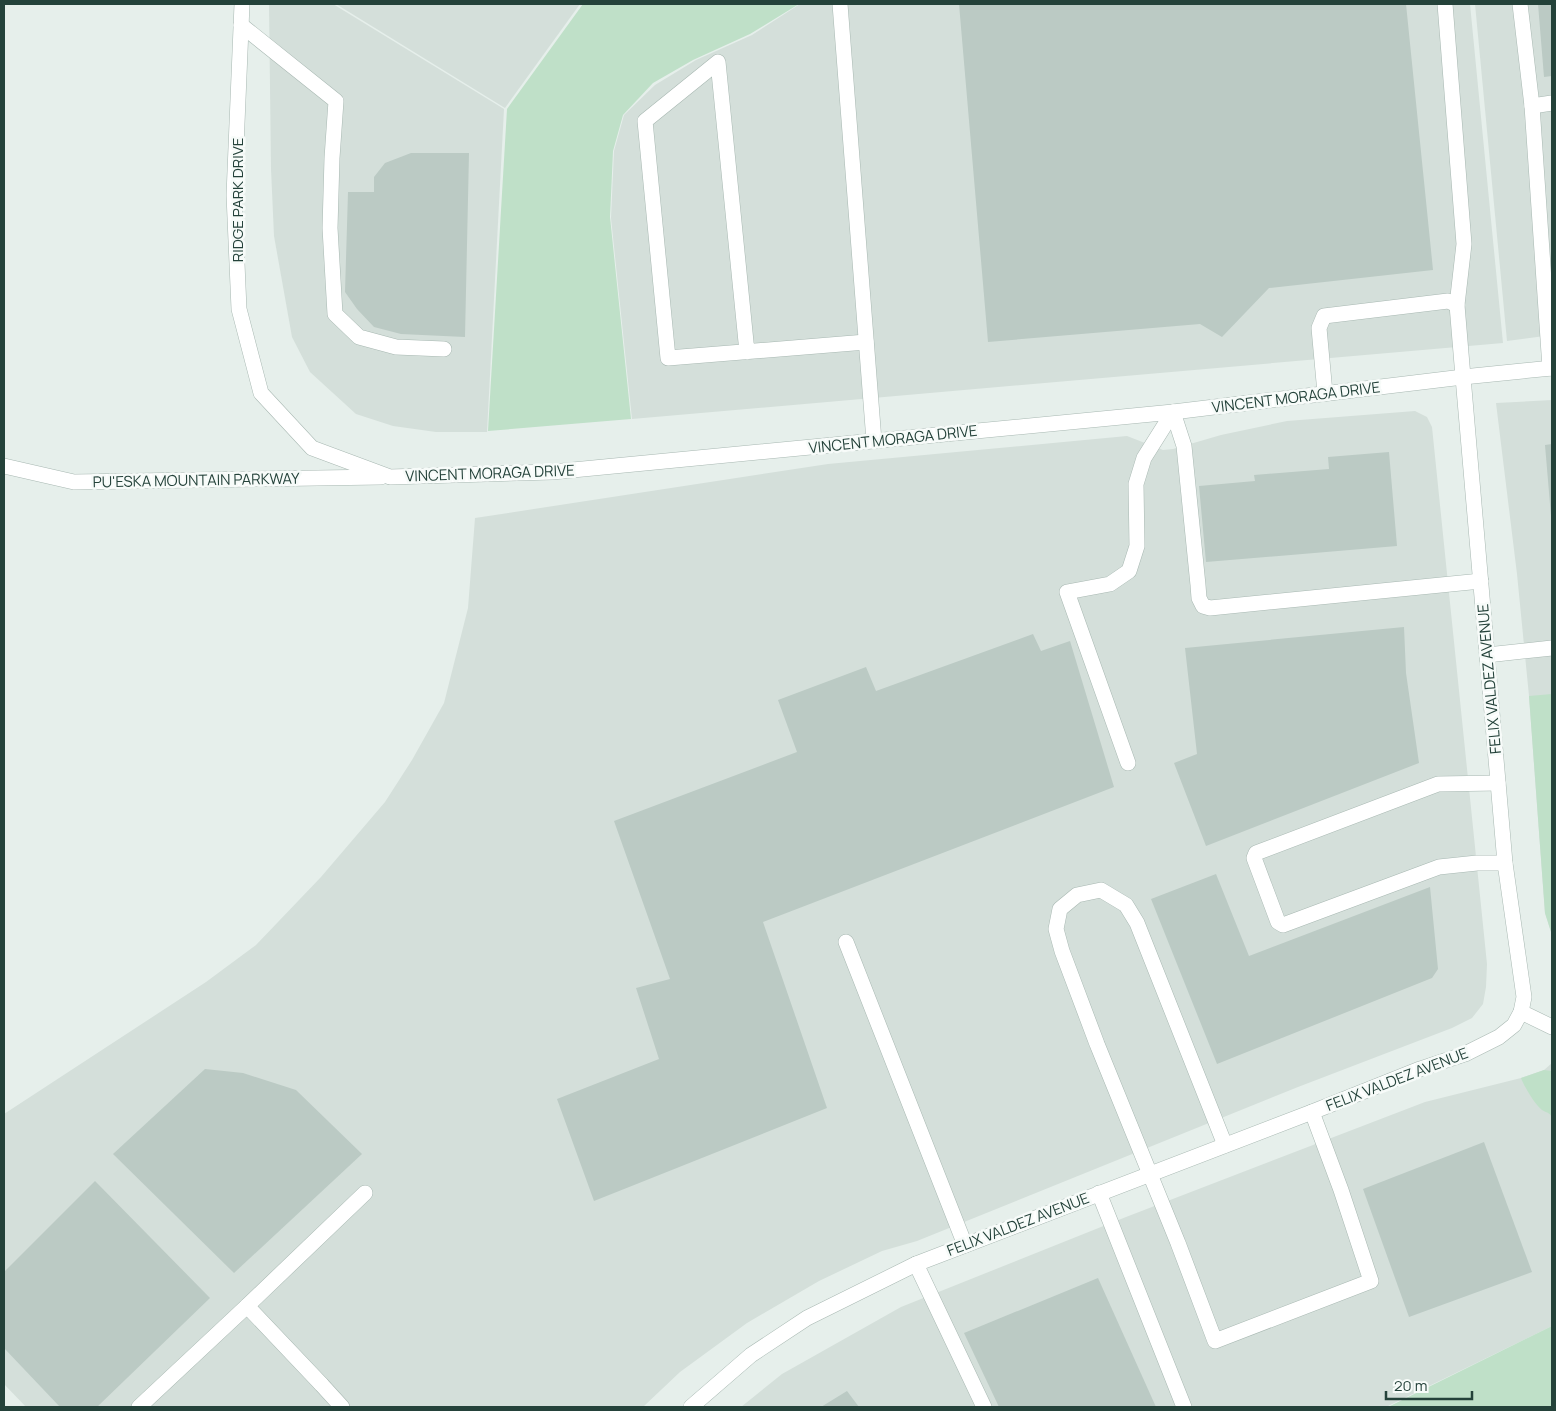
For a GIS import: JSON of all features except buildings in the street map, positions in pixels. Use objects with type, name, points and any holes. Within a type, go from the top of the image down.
[{"type":"street","name":"RIDGE PARK DRIVE","points":[[242,4],[234,196],[239,309],[261,393]]},
{"type":"street","points":[[840,4],[874,441]]},
{"type":"street","name":"FELIX VALDEZ AVENUE","points":[[691,1407],[751,1355],[807,1318],[916,1264],[1420,1069],[1465,1054],[1499,1037],[1514,1025],[1521,1012],[1524,998],[1505,863],[1457,305],[1464,244],[1445,4]]},
{"type":"street","points":[[1520,4],[1532,106],[1551,368]]},
{"type":"street","points":[[241,25],[336,101],[330,228],[335,314],[359,337],[396,347],[444,349]]},
{"type":"street","points":[[747,352],[718,62],[645,121],[668,358],[747,352],[866,342]]},
{"type":"street","points":[[1532,106],[1552,103]]},
{"type":"street","points":[[1325,393],[1319,328],[1324,316],[1448,301],[1457,305]]},
{"type":"street","name":"VINCENT MORAGA DRIVE","points":[[261,393],[312,448],[390,477],[552,472],[1173,412],[1551,368]]},
{"type":"street","points":[[1173,412],[1184,446],[1199,598],[1202,606],[1210,608],[1481,581]]},
{"type":"street","points":[[1128,763],[1067,592],[1110,584],[1129,571],[1137,546],[1136,484],[1144,458],[1173,412]]},
{"type":"street","name":"PU'ESKA MOUNTAIN PARKWAY","points":[[4,466],[74,482],[390,477]]},
{"type":"street","points":[[1487,655],[1552,648]]},
{"type":"street","points":[[1498,782],[1438,784],[1256,853],[1254,858],[1278,922],[1283,925],[1446,865],[1505,863]]},
{"type":"street","points":[[1225,1145],[1137,923],[1126,905],[1101,890],[1077,895],[1060,909],[1056,929],[1062,952],[1215,1341],[1371,1281],[1341,1190],[1312,1112]]},
{"type":"street","points":[[846,942],[965,1245]]},
{"type":"street","points":[[1521,1012],[1552,1028]]},
{"type":"street","points":[[139,1407],[365,1193]]},
{"type":"street","points":[[1099,1193],[1184,1407]]},
{"type":"street","points":[[916,1264],[984,1407]]},
{"type":"street","points":[[247,1306],[342,1407]]},
{"type":"shaded area","points":[[269,4],[333,4],[504,109],[487,432],[436,432],[393,426],[356,414],[310,372],[292,337],[274,236],[271,169]]},
{"type":"shaded area","points":[[336,4],[580,4],[505,108]]},
{"type":"shaded area","points":[[800,4],[1470,4],[1503,343],[632,419],[611,218],[614,151],[624,115],[655,85],[696,60],[752,35]]},
{"type":"shaded area","points":[[1475,4],[1552,4],[1552,335],[1507,341]]},
{"type":"shaded area","points":[[1552,400],[1552,935],[1545,913],[1529,696],[1517,574],[1496,403]]},
{"type":"shaded area","points":[[1415,411],[1427,417],[1432,427],[1487,964],[1483,1004],[1472,1018],[1452,1028],[1298,1087],[917,1241],[882,1251],[819,1281],[747,1323],[680,1372],[643,1407],[26,1407],[4,1384],[4,1114],[206,982],[256,945],[321,877],[385,802],[412,760],[444,703],[468,608],[475,518],[828,464],[1127,436],[1163,450],[1287,421]]},
{"type":"shaded area","points":[[1552,1063],[1552,1326],[1386,1407],[741,1407],[782,1374],[901,1307],[1126,1217],[1425,1102],[1521,1078],[1544,1070]]},
{"type":"green space","points":[[583,4],[799,4],[750,34],[693,60],[653,83],[623,115],[613,151],[610,217],[631,419],[488,431],[507,109]]},
{"type":"green space","points":[[1552,694],[1552,935],[1545,913],[1529,696]]},
{"type":"green space","points":[[1544,1070],[1552,1071],[1552,1117],[1536,1104],[1521,1078]]},
{"type":"green space","points":[[1552,1326],[1552,1407],[1388,1407]]}]
